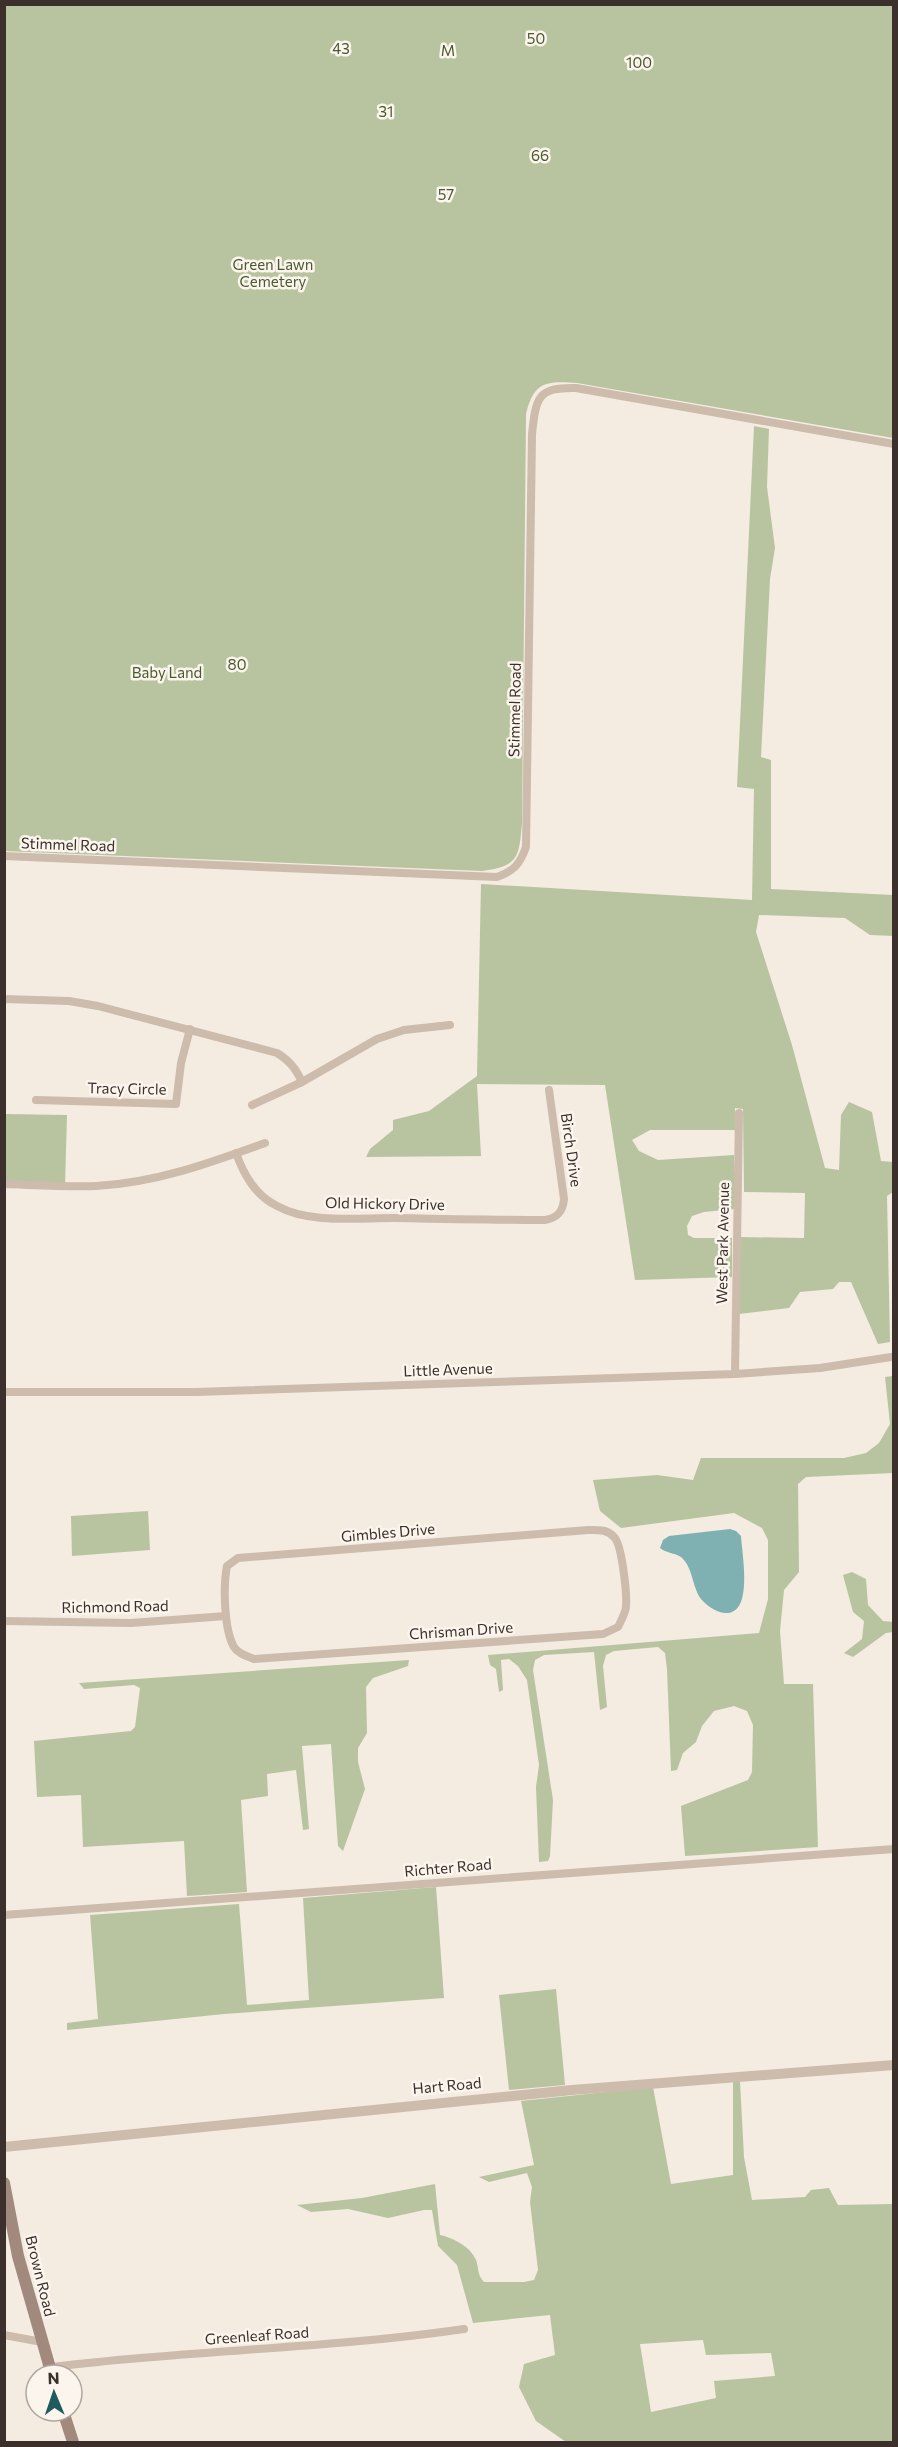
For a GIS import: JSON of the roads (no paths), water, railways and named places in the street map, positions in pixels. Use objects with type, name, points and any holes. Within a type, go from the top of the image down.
[{"type":"main road","name":"Brown Road","points":[[4,2183],[18,2256],[49,2363]]},
{"type":"main road","points":[[67,2423],[73,2442]]},
{"type":"street","name":"Stimmel Road","points":[[4,856],[497,877],[511,872],[521,861],[526,847],[532,434],[535,407],[543,394],[557,388],[576,388],[894,444]]},
{"type":"street","points":[[4,999],[69,1001],[190,1029],[277,1053],[295,1068],[302,1082]]},
{"type":"street","points":[[252,1105],[302,1082],[377,1039],[404,1030],[450,1024]]},
{"type":"street","name":"Tracy Circle","points":[[36,1100],[176,1104],[178,1080],[190,1029]]},
{"type":"street","name":"Birch Drive","points":[[549,1090],[564,1199],[560,1213]]},
{"type":"street","name":"West Park Avenue","points":[[735,1374],[739,1113]]},
{"type":"street","points":[[4,1185],[97,1185],[137,1180],[178,1173],[265,1143]]},
{"type":"street","name":"Old Hickory Drive","points":[[236,1154],[248,1179],[261,1196],[278,1207],[296,1214],[345,1218],[544,1220],[560,1213]]},
{"type":"street","name":"Little Avenue","points":[[4,1392],[228,1391],[735,1374],[820,1368],[891,1356]]},
{"type":"street","name":"Chrisman Drive","points":[[226,1616],[233,1646],[238,1653],[254,1659],[603,1634],[618,1627],[627,1607],[618,1541],[604,1530]]},
{"type":"street","name":"Gimbles Drive","points":[[226,1616],[223,1583],[227,1566],[238,1558],[604,1530]]},
{"type":"street","name":"Richmond Road","points":[[4,1621],[131,1623],[226,1616]]},
{"type":"street","name":"Richter Road","points":[[4,1915],[894,1849]]},
{"type":"street","name":"Hart Road","points":[[4,2147],[572,2090],[894,2065]]},
{"type":"street","name":"Greenleaf Road","points":[[84,2367],[176,2354],[403,2338],[465,2329]]},
{"type":"street","points":[[4,2335],[42,2342]]},
{"type":"water","points":[[730,1529],[741,1536],[744,1582],[740,1604],[734,1611],[725,1613],[712,1608],[701,1599],[688,1566],[681,1557],[660,1548],[663,1540],[669,1536]]},
{"type":"park label","name":"50","points":[[536,39]]},
{"type":"park label","name":"43","points":[[341,49]]},
{"type":"park label","name":"M","points":[[448,51]]},
{"type":"park label","name":"100","points":[[639,63]]},
{"type":"park label","name":"31","points":[[386,112]]},
{"type":"park label","name":"66","points":[[540,156]]},
{"type":"park label","name":"57","points":[[446,195]]},
{"type":"park label","name":"Green Lawn Cemetery","points":[[273,274]]},
{"type":"park label","name":"80","points":[[237,665]]},
{"type":"park label","name":"Baby Land","points":[[167,673]]}]
